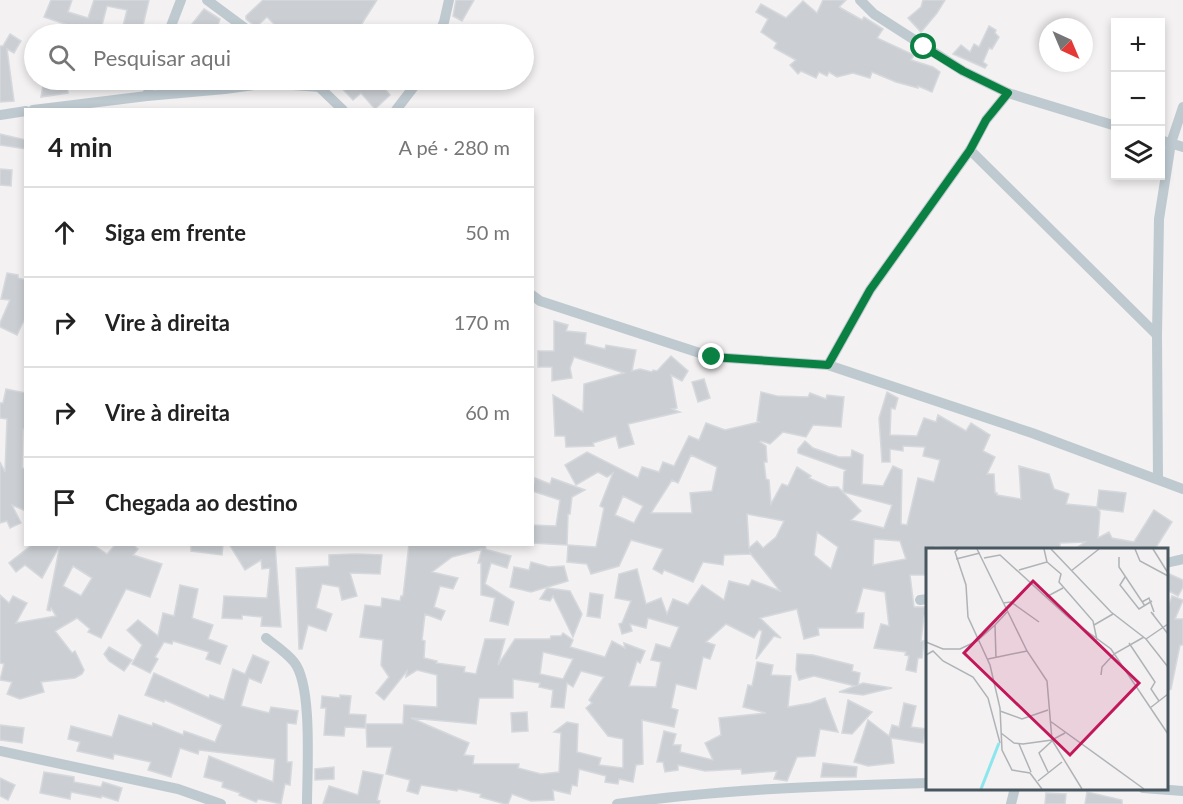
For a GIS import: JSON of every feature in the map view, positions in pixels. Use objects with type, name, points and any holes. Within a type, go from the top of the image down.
[{"type":"street","points":[[172,24],[181,0]]},
{"type":"street","points":[[207,0],[239,24]]},
{"type":"street","points":[[443,24],[449,0]]},
{"type":"street","points":[[860,0],[874,14],[963,71],[1008,93],[1111,124]]},
{"type":"street","points":[[147,96],[149,90]]},
{"type":"street","points":[[49,108],[214,90]]},
{"type":"street","points":[[323,90],[341,108]]},
{"type":"street","points":[[398,108],[411,90]]},
{"type":"street","points":[[828,365],[870,290],[970,150],[986,120],[1008,93]]},
{"type":"street","points":[[1158,479],[1159,219],[1166,141],[1183,107]]},
{"type":"street","points":[[0,116],[24,111]]},
{"type":"street","points":[[1166,141],[1183,147]]},
{"type":"street","points":[[970,150],[1157,335]]},
{"type":"street","points":[[534,297],[712,357],[828,365],[1032,433],[1183,489]]},
{"type":"street","points":[[1168,564],[1183,559]]},
{"type":"street","points":[[266,638],[295,663],[303,685],[306,710],[307,804]]},
{"type":"street","points":[[0,751],[178,789],[221,804]]},
{"type":"street","points":[[618,804],[676,795],[771,788],[926,783]]},
{"type":"street","points":[[1011,804],[1015,789]]},
{"type":"street","points":[[1156,789],[1183,791]]},
{"type":"building","points":[[51,0],[72,0],[68,12],[88,18],[94,0],[149,0],[143,24],[124,24],[127,10],[107,6],[102,24],[65,24],[44,17]]},
{"type":"building","points":[[263,0],[377,0],[362,24],[274,24],[267,17],[259,24],[252,24],[246,19],[246,16]]},
{"type":"building","points":[[456,0],[474,0],[462,21],[453,16]]},
{"type":"building","points":[[823,0],[846,0],[839,7],[862,20],[864,17],[883,29],[877,38],[914,55],[911,60],[933,67],[940,72],[932,92],[918,86],[918,88],[896,82],[872,72],[870,78],[853,73],[837,77],[829,72],[827,76],[819,72],[816,78],[801,71],[798,74],[790,65],[796,60],[774,48],[777,43],[761,32],[768,19],[756,12],[761,4],[786,18],[803,1],[817,13]]},
{"type":"building","points":[[923,0],[945,0],[921,32],[908,18],[921,7]]},
{"type":"building","points":[[204,9],[220,19],[218,24],[192,24]]},
{"type":"building","points":[[989,26],[996,30],[995,33],[999,37],[992,49],[989,48],[983,62],[987,65],[985,68],[953,54],[961,45],[970,52],[974,44],[979,47]]},
{"type":"building","points":[[10,34],[21,41],[14,53],[7,49],[14,101],[0,102],[0,46],[3,46]]},
{"type":"building","points":[[42,90],[68,90],[68,93],[41,97]]},
{"type":"building","points":[[344,90],[386,90],[390,95],[376,108],[361,93],[353,100]]},
{"type":"building","points":[[0,134],[24,140],[24,149],[0,145]]},
{"type":"building","points":[[0,169],[12,170],[11,186],[0,185]]},
{"type":"building","points":[[7,273],[18,275],[18,278],[24,280],[24,320],[17,335],[0,327],[10,300],[1,299]]},
{"type":"building","points":[[554,321],[568,325],[566,331],[586,333],[585,344],[605,349],[606,345],[636,350],[632,371],[640,369],[657,371],[671,356],[688,371],[682,381],[671,375],[677,408],[672,409],[680,412],[628,424],[634,444],[619,448],[616,436],[593,443],[594,446],[566,447],[565,436],[555,436],[553,395],[583,412],[584,384],[624,373],[574,357],[570,368],[572,378],[552,381],[552,367],[538,367],[538,351],[554,351]]},
{"type":"building","points":[[704,379],[710,398],[698,402],[692,382]]},
{"type":"building","points":[[6,389],[24,393],[22,468],[24,468],[24,510],[12,505],[21,523],[10,528],[7,521],[0,523],[0,462],[5,472],[7,419],[0,418],[0,403],[3,403]]},
{"type":"building","points":[[761,392],[777,396],[808,397],[810,393],[826,399],[827,395],[844,397],[841,427],[813,425],[806,437],[783,432],[770,444],[760,442],[766,446],[767,462],[764,462],[766,479],[769,480],[771,504],[782,484],[788,486],[797,467],[811,476],[809,478],[829,487],[838,487],[861,511],[851,520],[884,528],[892,505],[843,492],[846,470],[798,453],[798,449],[805,441],[813,448],[839,457],[851,457],[852,450],[863,455],[862,484],[883,486],[893,466],[902,470],[901,524],[907,525],[918,478],[934,482],[940,460],[923,456],[925,447],[903,446],[903,451],[890,449],[890,462],[882,462],[879,418],[887,392],[898,398],[895,409],[891,408],[890,435],[917,436],[924,418],[936,422],[938,415],[966,431],[971,423],[990,435],[983,451],[995,457],[987,474],[994,474],[997,495],[1021,499],[1019,466],[1049,474],[1054,489],[1069,494],[1066,504],[1097,507],[1099,490],[1126,493],[1123,512],[1098,509],[1100,512],[1098,538],[1109,532],[1112,538],[1134,542],[1154,510],[1172,522],[1156,548],[1076,548],[1085,542],[1060,543],[1060,548],[945,548],[935,546],[934,548],[926,548],[926,575],[910,575],[914,607],[926,607],[921,641],[924,641],[922,658],[918,658],[916,672],[906,670],[909,656],[905,655],[906,652],[874,648],[881,624],[889,626],[885,592],[863,588],[856,613],[864,613],[863,628],[818,628],[819,635],[804,639],[797,609],[760,618],[781,638],[774,636],[756,659],[762,631],[759,630],[754,638],[726,624],[706,642],[715,645],[710,659],[703,657],[696,689],[676,684],[671,708],[678,710],[674,727],[642,720],[643,764],[636,765],[633,782],[619,779],[618,784],[605,782],[606,776],[579,769],[577,786],[572,785],[570,794],[553,790],[554,800],[531,801],[512,794],[508,804],[505,804],[480,797],[481,794],[458,789],[457,791],[421,785],[418,794],[407,791],[410,780],[386,774],[392,747],[367,747],[366,724],[403,724],[404,705],[437,707],[437,675],[417,670],[406,677],[407,671],[384,700],[376,693],[389,677],[381,665],[383,640],[360,637],[365,605],[381,607],[382,598],[400,601],[403,596],[409,546],[485,546],[486,549],[484,549],[511,556],[507,568],[491,563],[485,584],[514,602],[508,625],[490,621],[495,598],[481,595],[481,563],[478,563],[482,549],[452,557],[432,572],[458,578],[453,589],[440,586],[434,607],[445,611],[441,620],[425,614],[422,640],[425,641],[424,658],[437,661],[436,663],[465,667],[464,672],[476,674],[485,639],[505,639],[498,665],[515,639],[550,639],[551,636],[561,636],[563,633],[573,640],[570,647],[605,657],[612,641],[625,648],[624,643],[645,651],[640,663],[637,661],[629,686],[656,687],[661,662],[651,660],[656,644],[670,648],[679,627],[648,618],[646,628],[630,624],[632,631],[622,634],[619,624],[622,623],[631,601],[615,598],[619,574],[637,569],[646,604],[661,598],[667,614],[673,599],[688,605],[702,585],[724,600],[729,581],[749,586],[752,580],[780,591],[750,553],[724,555],[723,565],[703,562],[693,582],[664,570],[662,574],[653,569],[663,549],[631,540],[619,566],[591,574],[587,564],[567,562],[568,545],[596,547],[604,508],[600,506],[613,473],[607,477],[598,472],[576,485],[565,465],[587,452],[638,478],[642,467],[659,472],[663,462],[674,466],[689,436],[699,440],[706,423],[725,430],[759,422],[757,421]],"holes":[[[691,455],[717,467],[712,491],[690,493],[692,513],[651,513],[672,480],[678,483]],[[623,496],[643,506],[634,523],[615,515]],[[747,514],[784,521],[776,537],[763,548],[757,541],[749,548]],[[817,532],[838,547],[831,569],[814,555]],[[874,539],[900,541],[906,559],[873,565]],[[543,652],[573,659],[563,679],[540,674]],[[581,671],[604,677],[589,700],[592,703],[586,708],[608,736],[623,739],[623,768],[599,765],[601,758],[577,752],[578,724],[567,722],[554,732],[561,733],[559,772],[541,774],[518,768],[519,764],[473,764],[474,756],[464,755],[469,743],[411,718],[476,724],[479,698],[513,698],[513,679],[540,683],[539,687],[553,690],[551,707],[564,708],[567,683],[573,687]]]},
{"type":"building","points":[[535,478],[550,484],[552,478],[585,490],[572,497],[570,514],[568,514],[567,545],[534,543],[534,525],[556,526],[560,500],[534,492]]},
{"type":"building","points":[[30,546],[59,546],[42,578],[25,565],[16,572],[9,563]]},
{"type":"building","points":[[60,546],[95,546],[107,554],[114,546],[134,546],[138,549],[133,555],[162,564],[150,597],[126,589],[101,638],[88,632],[90,629],[77,618],[55,631],[72,653],[75,651],[84,670],[82,674],[75,678],[41,682],[44,692],[20,699],[7,694],[12,682],[0,680],[4,664],[0,663],[0,595],[9,603],[13,596],[27,603],[16,623],[56,616],[51,608],[50,611],[47,610]],"holes":[[[73,566],[92,578],[81,596],[63,586]]]},
{"type":"building","points":[[191,546],[223,546],[222,555],[191,551]]},
{"type":"building","points":[[230,546],[275,546],[281,627],[261,626],[262,617],[242,615],[242,619],[222,618],[224,596],[267,598],[270,568],[262,569],[261,560],[245,570]]},
{"type":"building","points":[[329,555],[382,555],[380,574],[350,573],[357,596],[342,600],[339,587],[322,584],[316,608],[332,614],[326,631],[308,625],[302,649],[299,649],[296,568],[329,566]]},
{"type":"building","points":[[531,562],[549,567],[564,566],[568,581],[531,592],[510,587],[514,567],[529,570]]},
{"type":"building","points":[[1168,573],[1183,580],[1183,587],[1178,596],[1168,591]]},
{"type":"building","points":[[180,585],[198,589],[192,618],[213,625],[208,639],[227,646],[220,664],[206,659],[209,652],[173,641],[172,644],[164,642],[155,657],[158,659],[150,673],[132,664],[142,645],[127,630],[138,620],[158,636],[163,613],[174,616]]},
{"type":"building","points":[[547,588],[570,591],[582,614],[573,637],[553,596],[550,601],[540,599]]},
{"type":"building","points":[[590,593],[603,595],[600,618],[587,616]]},
{"type":"building","points":[[1172,596],[1183,600],[1175,619],[1183,619],[1183,645],[1180,645],[1169,690],[1168,690],[1168,607]]},
{"type":"building","points":[[109,647],[132,660],[124,671],[109,661],[104,654]]},
{"type":"building","points":[[797,654],[813,655],[853,665],[852,671],[860,673],[858,685],[863,683],[892,688],[863,695],[839,692],[855,686],[814,676],[799,680],[796,670]]},
{"type":"building","points":[[253,655],[269,662],[261,683],[249,678],[241,706],[269,713],[271,707],[298,711],[296,724],[287,723],[287,762],[292,762],[290,785],[285,784],[281,804],[258,799],[256,802],[222,787],[223,782],[204,777],[209,756],[273,782],[275,759],[199,750],[198,754],[180,748],[171,777],[148,770],[151,762],[114,754],[113,759],[77,751],[80,742],[68,739],[71,726],[112,737],[119,715],[152,726],[153,723],[183,735],[184,731],[215,742],[222,725],[165,700],[164,702],[145,695],[154,673],[209,698],[210,695],[224,700],[233,669],[245,674]]},
{"type":"building","points":[[757,662],[773,665],[771,675],[791,676],[788,707],[825,698],[838,732],[820,729],[815,756],[797,757],[787,781],[774,779],[777,771],[742,774],[741,769],[705,771],[678,765],[678,770],[665,772],[663,762],[657,762],[664,731],[676,734],[673,745],[681,745],[680,752],[713,760],[705,743],[721,735],[719,718],[766,713],[743,707],[748,685],[752,686]]},
{"type":"building","points":[[340,695],[351,696],[349,714],[366,715],[365,728],[345,727],[344,736],[324,735],[326,708],[321,708],[322,696],[340,698]]},
{"type":"building","points":[[848,700],[872,712],[852,734],[842,733]]},
{"type":"building","points":[[904,703],[916,706],[911,727],[926,729],[923,743],[891,738],[894,763],[868,766],[854,762],[868,720],[889,736],[892,725],[899,727]]},
{"type":"building","points":[[527,712],[528,731],[512,732],[511,713]]},
{"type":"building","points":[[0,725],[24,728],[22,743],[0,740]]},
{"type":"building","points":[[823,763],[857,767],[856,777],[821,777]]},
{"type":"building","points":[[334,767],[334,779],[315,780],[315,769]]},
{"type":"building","points":[[363,771],[383,775],[377,800],[380,801],[379,804],[323,804],[329,786],[358,795]]},
{"type":"building","points":[[44,772],[74,777],[74,782],[101,787],[103,782],[122,788],[118,801],[102,796],[101,798],[71,792],[70,799],[40,793]]},
{"type":"building","points":[[0,778],[15,785],[8,800],[0,796]]},
{"type":"building","points":[[1087,792],[1122,800],[1122,804],[1085,804]]},
{"type":"building","points":[[1046,793],[1066,794],[1065,804],[1045,804]]},
{"type":"route","points":[[712,357],[828,365],[870,290],[970,150],[986,120],[1008,93],[963,71],[924,47]]}]
